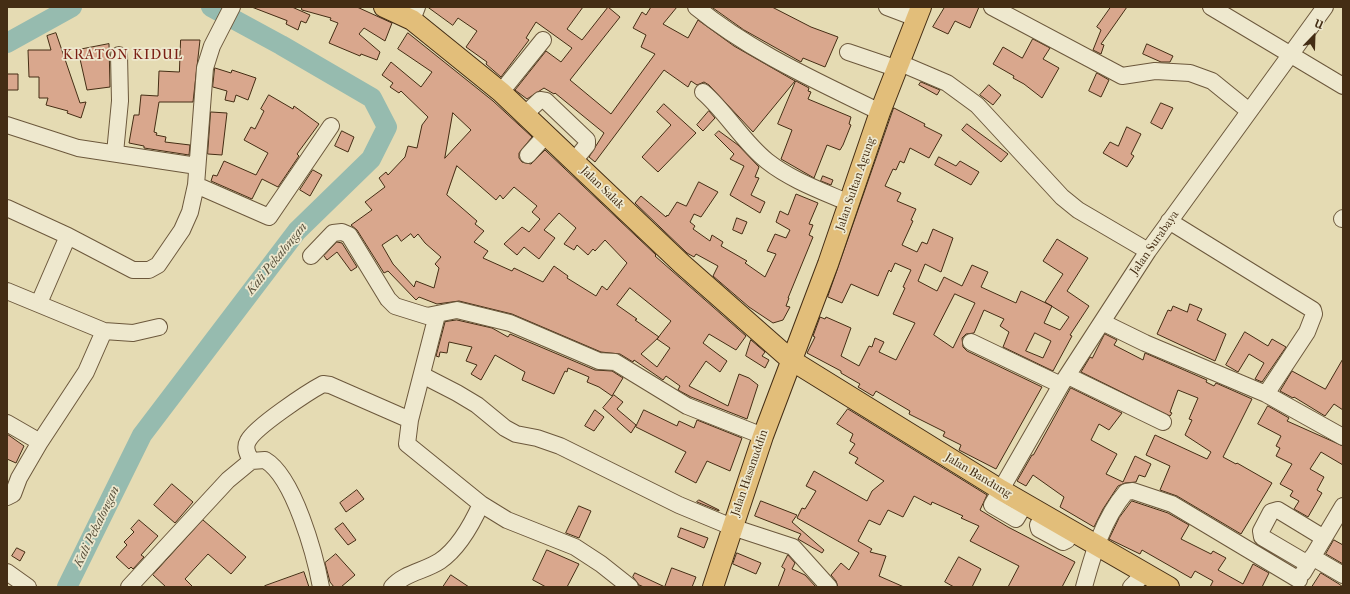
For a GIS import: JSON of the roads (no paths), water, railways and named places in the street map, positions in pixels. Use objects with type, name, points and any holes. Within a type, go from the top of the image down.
[{"type":"main road","name":"Jalan Salak","points":[[384,7],[415,13],[502,92],[682,264],[791,360]]},
{"type":"main road","name":"Jalan Sultan Agung","points":[[791,360],[828,264],[880,112],[919,12]]},
{"type":"main road","name":"Jalan Hasanuddin","points":[[713,587],[763,436],[791,360]]},
{"type":"main road","name":"Jalan Bandung","points":[[791,360],[1000,490],[1169,587]]},
{"type":"street","points":[[7,208],[68,236],[133,270],[149,270],[158,265],[182,230],[190,212],[196,185],[205,68],[219,32],[232,7]]},
{"type":"street","points":[[696,7],[719,26],[792,69],[880,112]]},
{"type":"street","points":[[887,7],[919,12]]},
{"type":"street","points":[[992,7],[1122,76],[1155,71],[1190,74],[1212,81],[1249,111]]},
{"type":"street","points":[[1211,7],[1343,86]]},
{"type":"street","name":"Jalan Surabaya","points":[[1000,490],[1065,381],[1148,251],[1325,7]]},
{"type":"street","points":[[502,92],[543,40]]},
{"type":"street","points":[[848,52],[899,66],[947,82],[977,105],[1062,197],[1078,210],[1148,251]]},
{"type":"street","points":[[115,153],[120,101],[119,55]]},
{"type":"street","points":[[703,92],[717,104],[756,151],[768,162],[782,171],[849,203]]},
{"type":"street","points":[[525,114],[540,100],[546,101],[587,140],[587,145],[574,161]]},
{"type":"street","points":[[7,125],[58,143],[78,148],[197,166]]},
{"type":"street","points":[[196,185],[269,217],[331,126]]},
{"type":"street","points":[[528,155],[546,135]]},
{"type":"street","points":[[1169,221],[1312,310],[1314,314],[1307,332],[1266,394]]},
{"type":"street","points":[[311,256],[333,234],[346,233],[391,303],[427,316],[457,310],[483,315],[510,323],[598,361],[615,362],[687,406],[763,436]]},
{"type":"street","points":[[39,303],[68,236]]},
{"type":"street","points":[[7,291],[104,331],[133,333],[160,327]]},
{"type":"street","points":[[437,315],[410,420],[407,442],[408,446],[481,504],[507,520],[575,547],[601,564],[630,587]]},
{"type":"street","points":[[1102,322],[1145,343],[1266,394],[1343,437]]},
{"type":"street","points":[[8,499],[40,442],[86,372],[104,331]]},
{"type":"street","points":[[971,342],[1162,422]]},
{"type":"street","points":[[422,375],[457,392],[516,434],[537,438],[560,446],[679,505],[732,527],[793,547],[829,587]]},
{"type":"street","points":[[251,461],[246,449],[247,442],[252,434],[274,417],[323,384],[330,385],[410,420]]},
{"type":"street","points":[[7,423],[40,442]]},
{"type":"street","points":[[129,587],[228,480],[251,461],[265,460],[278,471],[300,515],[318,569],[321,587]]},
{"type":"street","points":[[1084,587],[1096,545],[1120,500],[1126,492],[1133,491],[1172,504],[1297,584],[1343,506]]},
{"type":"street","points":[[392,587],[407,576],[440,561],[471,526],[481,504]]},
{"type":"street","points":[[1324,538],[1278,510],[1271,512],[1262,531],[1262,537],[1343,575]]},
{"type":"street","points":[[7,572],[28,587]]},
{"type":"street","points":[[1131,587],[1145,573]]},
{"type":"waterway","name":"Kali Pekalongan","points":[[7,43],[72,7]]},
{"type":"waterway","name":"Kali Pekalongan","points":[[67,587],[142,435],[297,231],[371,159],[387,127],[372,98],[281,45],[211,7]]},
{"type":"district","name":"KRATON KIDUL","points":[[123,56]]}]
